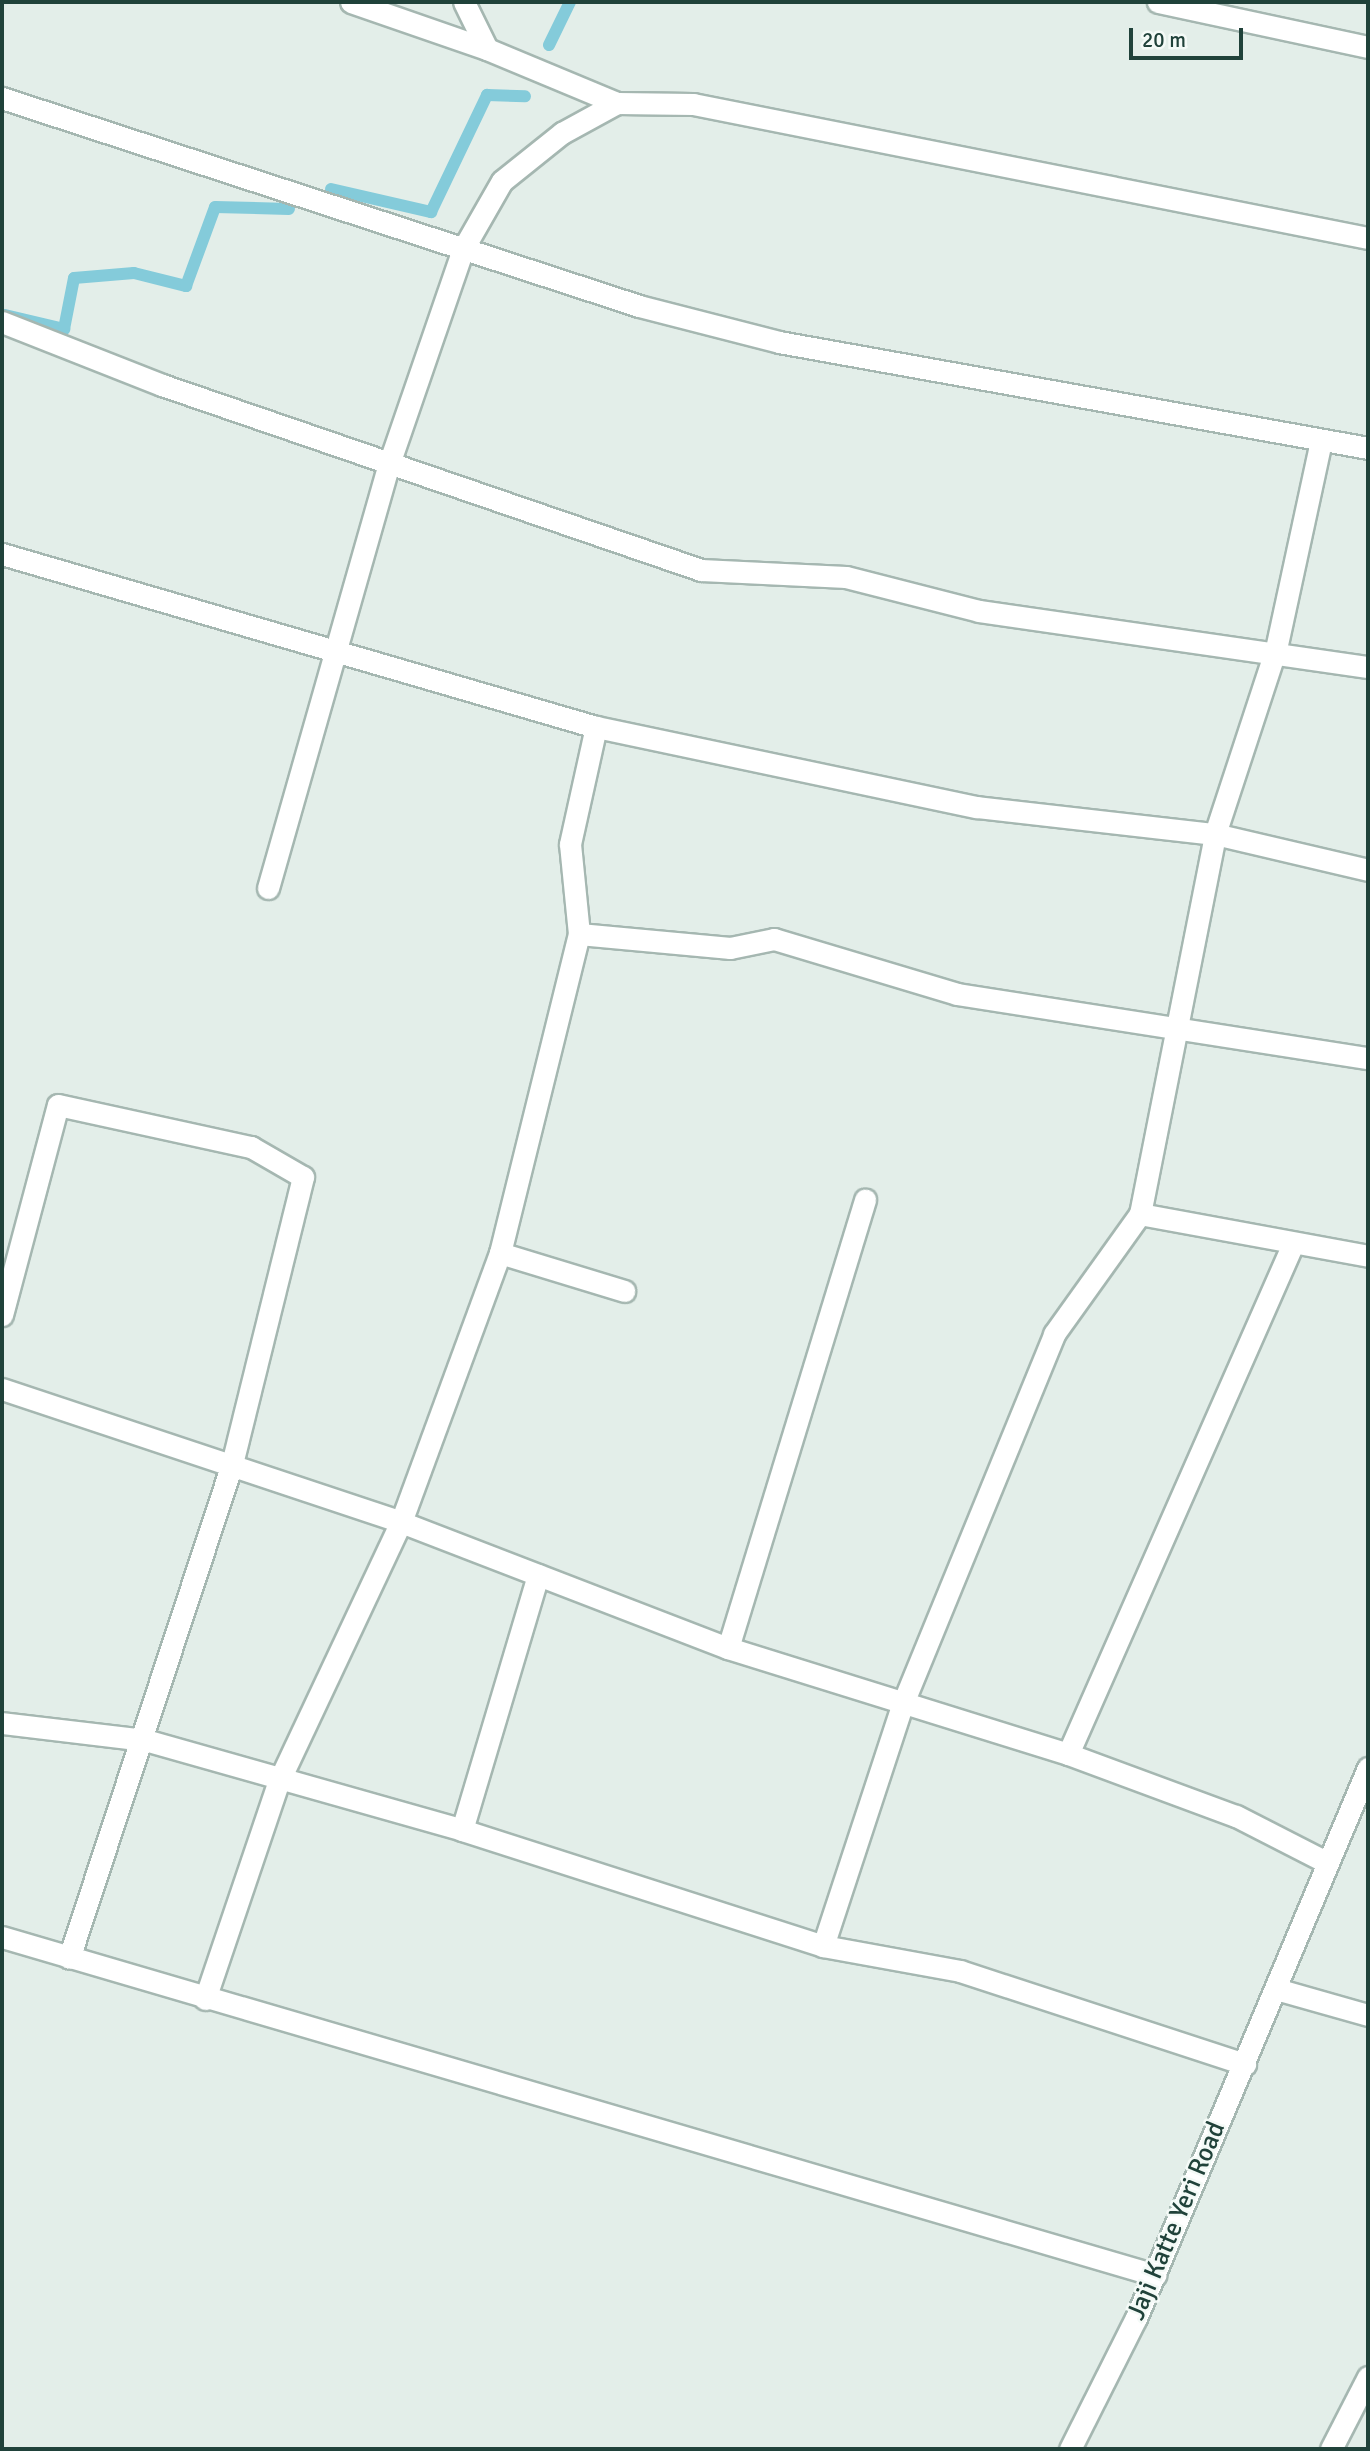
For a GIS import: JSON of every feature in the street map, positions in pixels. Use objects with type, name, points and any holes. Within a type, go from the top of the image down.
[{"type":"street","points":[[351,2],[486,49],[617,103],[693,104],[1368,238]]},
{"type":"street","points":[[464,2],[486,49]]},
{"type":"street","points":[[1158,2],[1368,47]]},
{"type":"street","points":[[2,98],[639,306],[779,342],[1368,448]]},
{"type":"street","points":[[268,888],[389,464],[463,249],[502,181],[562,132],[617,103]]},
{"type":"street","points":[[2,322],[389,464],[701,570],[846,577],[979,611],[1276,649],[1368,667]]},
{"type":"street","points":[[823,1946],[903,1703],[1055,1334],[1140,1214],[1215,834],[1276,649],[1321,441]]},
{"type":"street","points":[[2,554],[596,727],[977,807],[1215,834],[1368,870]]},
{"type":"street","points":[[205,1999],[279,1781],[401,1522],[500,1253],[579,934],[570,844],[596,727]]},
{"type":"street","points":[[579,934],[730,948],[774,939],[957,994],[1177,1025],[1368,1058]]},
{"type":"street","points":[[2,1315],[58,1105],[251,1147],[303,1177],[232,1464],[145,1740],[69,1958]]},
{"type":"street","points":[[727,1648],[865,1199]]},
{"type":"street","points":[[1140,1214],[1292,1246],[1368,1256]]},
{"type":"street","points":[[1068,1754],[1292,1246]]},
{"type":"street","points":[[500,1253],[624,1291]]},
{"type":"street","points":[[2,1389],[401,1522],[727,1648],[1068,1754],[1236,1816],[1328,1864]]},
{"type":"street","points":[[462,1830],[538,1575]]},
{"type":"street","points":[[2,1723],[145,1740],[279,1781],[462,1830],[823,1946],[960,1971],[1245,2064]]},
{"type":"street","name":"Jaji Katte Yeri Road","points":[[1070,2449],[1155,2275],[1368,1768]]},
{"type":"street","points":[[2,1937],[205,1999],[1155,2275]]},
{"type":"street","points":[[1276,1989],[1368,2015]]},
{"type":"street","points":[[1331,2449],[1368,2377]]},
{"type":"waterway","points":[[549,45],[570,2]]},
{"type":"waterway","points":[[331,189],[431,212],[487,95],[525,96]]},
{"type":"waterway","points":[[5,315],[64,329],[74,278],[134,273],[186,286],[215,207],[289,209]]}]
